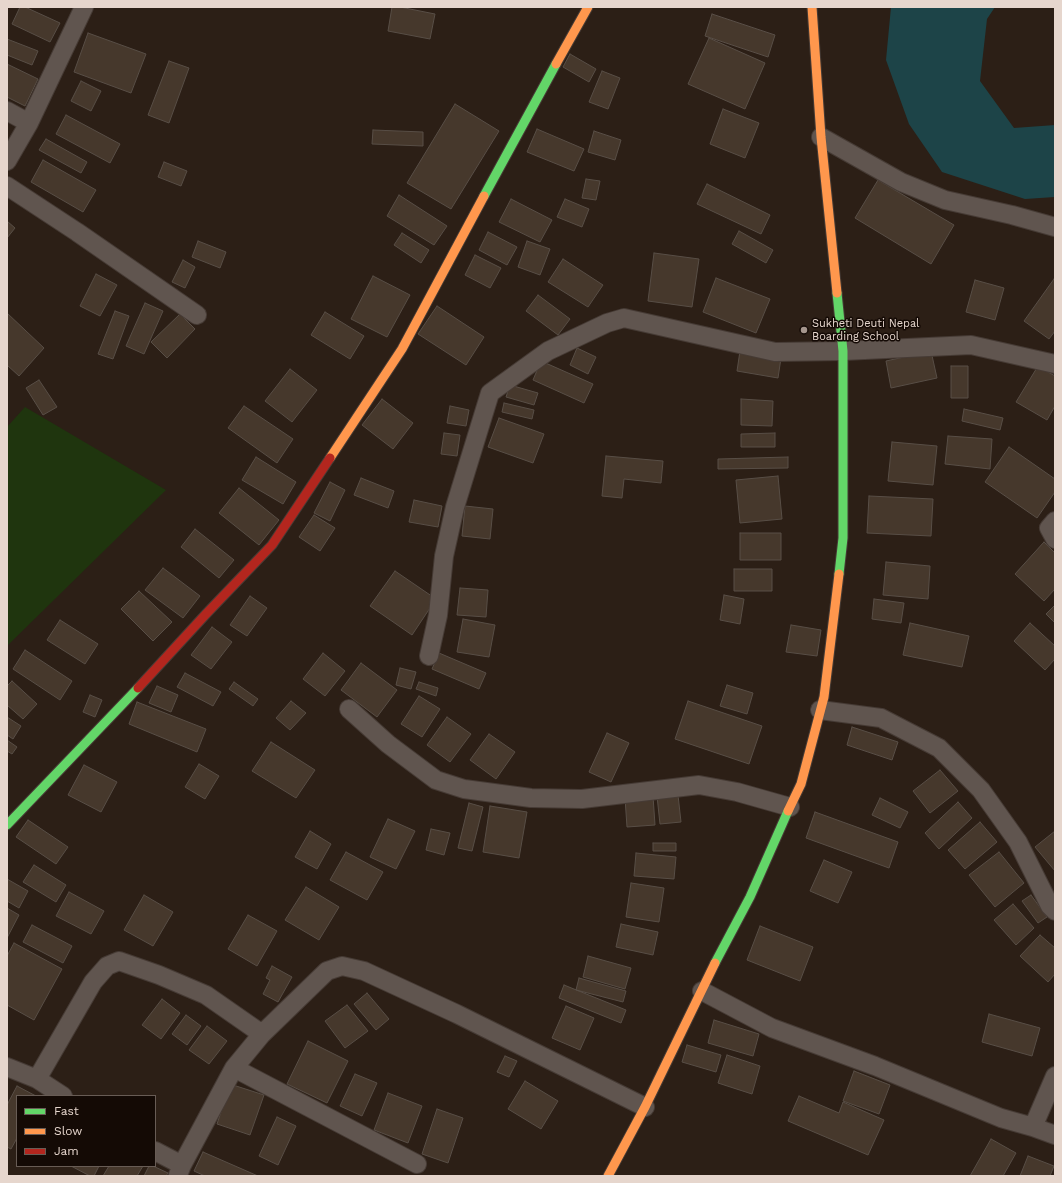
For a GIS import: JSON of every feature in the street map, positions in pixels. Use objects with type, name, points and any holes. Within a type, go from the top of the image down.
[{"type":"street","points":[[7,161],[29,123],[84,7]]},
{"type":"street","points":[[7,825],[272,545],[402,349],[537,97],[588,7]]},
{"type":"street","points":[[608,1176],[645,1107],[722,948],[750,897],[800,784],[824,697],[844,538],[844,351],[821,137],[812,7]]},
{"type":"street","points":[[7,112],[29,123]]},
{"type":"street","points":[[821,137],[901,182],[945,200],[1012,215],[1055,227]]},
{"type":"street","points":[[7,186],[198,315]]},
{"type":"street","points":[[429,656],[438,615],[444,556],[455,507],[490,393],[548,351],[607,323],[624,318],[775,352],[844,351],[971,345],[1055,364]]},
{"type":"street","points":[[1055,521],[1049,528],[1055,539]]},
{"type":"street","points":[[350,709],[388,744],[436,780],[464,789],[531,798],[582,799],[699,785],[737,792],[790,807]]},
{"type":"street","points":[[820,710],[881,718],[940,748],[981,790],[1018,842],[1050,906],[1055,911]]},
{"type":"street","points":[[37,1079],[93,982],[107,966],[119,961],[206,995],[262,1034]]},
{"type":"street","points":[[156,1152],[180,1170],[234,1068],[262,1034],[327,970],[342,966],[364,971],[645,1107]]},
{"type":"street","points":[[702,991],[772,1028],[875,1066],[1001,1118],[1033,1127],[1055,1136]]},
{"type":"street","points":[[7,1067],[37,1079],[61,1095]]},
{"type":"street","points":[[234,1068],[417,1164]]},
{"type":"street","points":[[1033,1127],[1055,1076]]},
{"type":"green space","points":[[25,407],[166,490],[7,646],[7,427]]},
{"type":"water","points":[[891,7],[995,7],[987,19],[980,81],[1014,128],[1055,125],[1055,197],[1025,199],[942,172],[909,124],[886,60]]},
{"type":"building","points":[[20,7],[25,7],[60,23],[50,42],[12,24]]},
{"type":"building","points":[[392,7],[400,7],[435,14],[430,39],[388,31]]},
{"type":"building","points":[[712,14],[775,35],[768,57],[705,36]]},
{"type":"building","points":[[88,33],[146,54],[131,93],[74,72]]},
{"type":"building","points":[[709,38],[765,63],[745,109],[688,84]]},
{"type":"building","points":[[7,39],[38,51],[32,65],[7,55]]},
{"type":"building","points":[[570,54],[596,69],[589,82],[563,67]]},
{"type":"building","points":[[169,61],[189,68],[169,123],[148,115]]},
{"type":"building","points":[[7,64],[38,79],[25,106],[7,97]]},
{"type":"building","points":[[602,71],[620,78],[608,109],[589,102]]},
{"type":"building","points":[[81,81],[101,91],[91,111],[71,101]]},
{"type":"building","points":[[455,104],[499,131],[451,209],[407,183]]},
{"type":"building","points":[[723,109],[759,123],[745,158],[710,144]]},
{"type":"building","points":[[66,115],[120,144],[110,163],[56,134]]},
{"type":"building","points":[[537,129],[584,149],[574,171],[527,152]]},
{"type":"building","points":[[373,130],[423,132],[423,146],[372,144]]},
{"type":"building","points":[[594,131],[621,140],[615,160],[588,152]]},
{"type":"building","points":[[46,139],[87,162],[81,173],[39,150]]},
{"type":"building","points":[[43,160],[96,190],[83,212],[31,182]]},
{"type":"building","points":[[164,162],[187,171],[181,186],[158,177]]},
{"type":"building","points":[[586,179],[600,181],[596,200],[582,198]]},
{"type":"building","points":[[878,180],[954,225],[931,264],[855,218]]},
{"type":"building","points":[[707,184],[770,215],[761,234],[697,204]]},
{"type":"building","points":[[399,195],[447,226],[434,245],[387,216]]},
{"type":"building","points":[[511,199],[552,220],[540,242],[499,222]]},
{"type":"building","points":[[565,199],[589,209],[582,227],[557,217]]},
{"type":"building","points":[[7,221],[15,228],[7,238]]},
{"type":"building","points":[[739,231],[773,250],[766,263],[732,244]]},
{"type":"building","points":[[488,232],[517,247],[507,265],[479,250]]},
{"type":"building","points":[[402,233],[429,250],[421,263],[394,245]]},
{"type":"building","points":[[198,241],[226,252],[220,268],[192,257]]},
{"type":"building","points":[[527,241],[550,249],[540,275],[518,267]]},
{"type":"building","points":[[654,253],[699,259],[692,307],[648,301]]},
{"type":"building","points":[[475,255],[501,268],[490,288],[465,275]]},
{"type":"building","points":[[563,259],[603,285],[588,307],[548,282]]},
{"type":"building","points":[[183,260],[195,267],[185,288],[172,282]]},
{"type":"building","points":[[96,274],[117,285],[100,316],[80,306]]},
{"type":"building","points":[[373,276],[410,295],[387,337],[351,319]]},
{"type":"building","points":[[716,278],[770,299],[756,333],[703,312]]},
{"type":"building","points":[[1054,279],[1055,331],[1049,339],[1024,321]]},
{"type":"building","points":[[975,280],[1004,288],[995,320],[966,312]]},
{"type":"building","points":[[538,295],[570,319],[558,335],[526,311]]},
{"type":"building","points":[[145,303],[163,311],[144,354],[126,346]]},
{"type":"building","points":[[437,306],[484,337],[466,365],[418,334]]},
{"type":"building","points":[[115,311],[129,316],[113,359],[98,354]]},
{"type":"building","points":[[325,312],[364,336],[350,359],[311,335]]},
{"type":"building","points":[[7,313],[44,348],[19,376],[7,365]]},
{"type":"building","points":[[180,314],[195,329],[167,358],[151,342]]},
{"type":"building","points":[[577,348],[596,357],[588,374],[570,365]]},
{"type":"building","points":[[740,351],[781,358],[778,378],[737,371]]},
{"type":"building","points":[[931,351],[937,378],[891,388],[886,361]]},
{"type":"building","points":[[541,361],[593,384],[584,403],[533,380]]},
{"type":"building","points":[[951,366],[968,366],[968,398],[951,398]]},
{"type":"building","points":[[1038,366],[1055,376],[1055,406],[1047,420],[1016,402]]},
{"type":"building","points":[[290,369],[317,390],[292,422],[265,401]]},
{"type":"building","points":[[39,380],[57,407],[43,415],[26,388]]},
{"type":"building","points":[[510,385],[538,393],[534,405],[506,397]]},
{"type":"building","points":[[382,399],[413,423],[393,449],[362,425]]},
{"type":"building","points":[[741,399],[773,401],[772,426],[741,425]]},
{"type":"building","points":[[504,403],[534,410],[532,419],[502,412]]},
{"type":"building","points":[[244,406],[293,439],[277,463],[228,428]]},
{"type":"building","points":[[450,406],[469,410],[466,426],[447,423]]},
{"type":"building","points":[[964,409],[1003,418],[1000,430],[962,421]]},
{"type":"building","points":[[499,418],[544,434],[533,463],[488,447]]},
{"type":"building","points":[[444,433],[460,435],[457,456],[441,454]]},
{"type":"building","points":[[775,433],[775,447],[741,447],[741,434]]},
{"type":"building","points":[[948,436],[992,439],[990,469],[945,464]]},
{"type":"building","points":[[892,442],[937,446],[933,485],[888,481]]},
{"type":"building","points":[[1009,447],[1055,479],[1055,492],[1037,518],[985,482]]},
{"type":"building","points":[[606,456],[663,461],[661,483],[624,479],[622,498],[602,496]]},
{"type":"building","points":[[256,457],[296,482],[283,504],[242,480]]},
{"type":"building","points":[[788,457],[788,468],[718,469],[718,459]]},
{"type":"building","points":[[778,476],[782,519],[740,523],[736,480]]},
{"type":"building","points":[[361,478],[394,491],[388,508],[354,495]]},
{"type":"building","points":[[330,482],[345,490],[330,521],[314,513]]},
{"type":"building","points":[[239,488],[279,520],[259,545],[219,513]]},
{"type":"building","points":[[869,496],[933,499],[931,536],[867,533]]},
{"type":"building","points":[[414,500],[442,506],[438,527],[409,522]]},
{"type":"building","points":[[465,506],[493,509],[490,539],[462,536]]},
{"type":"building","points":[[314,515],[335,528],[320,551],[299,537]]},
{"type":"building","points":[[195,529],[234,560],[219,578],[181,547]]},
{"type":"building","points":[[740,533],[781,533],[781,560],[740,560]]},
{"type":"building","points":[[1044,542],[1055,553],[1055,589],[1044,601],[1015,574]]},
{"type":"building","points":[[886,562],[930,566],[928,599],[883,595]]},
{"type":"building","points":[[163,568],[200,596],[183,618],[145,590]]},
{"type":"building","points":[[734,569],[772,569],[772,591],[734,591]]},
{"type":"building","points":[[395,571],[436,599],[412,635],[370,606]]},
{"type":"building","points":[[460,588],[488,590],[486,617],[457,615]]},
{"type":"building","points":[[139,591],[172,622],[153,641],[121,609]]},
{"type":"building","points":[[724,595],[744,599],[740,624],[720,620]]},
{"type":"building","points":[[250,596],[267,608],[247,636],[230,625]]},
{"type":"building","points":[[874,599],[904,603],[901,623],[872,619]]},
{"type":"building","points":[[1055,605],[1055,623],[1046,614]]},
{"type":"building","points":[[463,619],[495,625],[489,657],[457,652]]},
{"type":"building","points":[[60,620],[98,644],[85,664],[47,640]]},
{"type":"building","points":[[910,623],[969,636],[962,667],[903,655]]},
{"type":"building","points":[[1030,623],[1055,646],[1055,659],[1045,670],[1014,641]]},
{"type":"building","points":[[791,625],[821,630],[817,656],[786,652]]},
{"type":"building","points":[[212,627],[232,642],[211,669],[191,655]]},
{"type":"building","points":[[25,650],[72,681],[60,700],[13,669]]},
{"type":"building","points":[[323,653],[345,671],[325,696],[303,679]]},
{"type":"building","points":[[439,653],[486,673],[479,689],[432,669]]},
{"type":"building","points":[[361,663],[397,690],[377,717],[341,690]]},
{"type":"building","points":[[400,668],[416,672],[411,689],[396,685]]},
{"type":"building","points":[[185,673],[221,692],[213,706],[177,687]]},
{"type":"building","points":[[12,681],[37,704],[23,719],[7,705],[7,686]]},
{"type":"building","points":[[234,682],[258,699],[253,706],[229,689]]},
{"type":"building","points":[[419,682],[438,688],[436,696],[416,689]]},
{"type":"building","points":[[727,685],[753,693],[747,714],[720,706]]},
{"type":"building","points":[[157,686],[178,695],[171,712],[149,703]]},
{"type":"building","points":[[90,695],[102,700],[95,717],[83,712]]},
{"type":"building","points":[[419,696],[440,709],[422,737],[401,724]]},
{"type":"building","points":[[291,701],[306,713],[290,730],[276,718]]},
{"type":"building","points":[[688,701],[762,726],[749,764],[675,739]]},
{"type":"building","points":[[137,702],[206,729],[197,752],[129,724]]},
{"type":"building","points":[[7,717],[21,726],[13,739],[7,735]]},
{"type":"building","points":[[447,717],[471,734],[450,762],[427,745]]},
{"type":"building","points":[[852,727],[898,742],[892,760],[847,745]]},
{"type":"building","points":[[607,733],[629,743],[611,782],[589,772]]},
{"type":"building","points":[[489,734],[515,752],[496,779],[470,760]]},
{"type":"building","points":[[7,740],[17,747],[12,754],[7,751]]},
{"type":"building","points":[[271,742],[315,770],[296,798],[252,771]]},
{"type":"building","points":[[199,764],[219,776],[205,799],[185,787]]},
{"type":"building","points":[[84,765],[117,782],[101,812],[68,795]]},
{"type":"building","points":[[940,770],[958,791],[930,813],[913,791]]},
{"type":"building","points":[[678,795],[681,822],[660,824],[657,796]]},
{"type":"building","points":[[653,796],[655,825],[627,827],[625,798]]},
{"type":"building","points":[[880,798],[908,812],[900,828],[872,815]]},
{"type":"building","points":[[958,802],[972,818],[939,849],[925,833]]},
{"type":"building","points":[[469,803],[483,807],[472,851],[458,848]]},
{"type":"building","points":[[490,806],[527,812],[519,858],[483,852]]},
{"type":"building","points":[[815,812],[898,842],[889,868],[806,838]]},
{"type":"building","points":[[388,819],[415,831],[396,869],[370,857]]},
{"type":"building","points":[[28,820],[68,847],[56,864],[16,837]]},
{"type":"building","points":[[980,822],[997,842],[965,869],[948,850]]},
{"type":"building","points":[[431,829],[450,833],[444,855],[426,850]]},
{"type":"building","points":[[310,831],[331,844],[317,869],[295,857]]},
{"type":"building","points":[[1055,831],[1055,871],[1035,847]]},
{"type":"building","points":[[653,843],[676,843],[676,851],[653,851]]},
{"type":"building","points":[[346,852],[383,872],[367,900],[330,880]]},
{"type":"building","points":[[999,852],[1024,883],[995,907],[969,875]]},
{"type":"building","points":[[636,853],[676,857],[674,879],[634,876]]},
{"type":"building","points":[[824,860],[852,872],[838,903],[810,891]]},
{"type":"building","points":[[34,865],[66,885],[56,902],[23,882]]},
{"type":"building","points":[[7,879],[28,891],[19,908],[7,901]]},
{"type":"building","points":[[631,883],[664,888],[659,922],[626,917]]},
{"type":"building","points":[[306,887],[339,907],[319,940],[285,920]]},
{"type":"building","points":[[69,892],[104,911],[91,934],[56,916]]},
{"type":"building","points":[[144,895],[173,912],[153,946],[124,930]]},
{"type":"building","points":[[1031,895],[1047,917],[1038,923],[1022,901]]},
{"type":"building","points":[[1013,904],[1034,928],[1016,945],[994,920]]},
{"type":"building","points":[[7,908],[19,915],[7,938]]},
{"type":"building","points":[[248,915],[277,931],[257,966],[228,949]]},
{"type":"building","points":[[621,924],[658,932],[653,955],[616,947]]},
{"type":"building","points":[[32,925],[72,946],[63,963],[23,942]]},
{"type":"building","points":[[760,926],[813,947],[800,981],[747,960]]},
{"type":"building","points":[[1040,935],[1055,948],[1055,974],[1048,982],[1020,956]]},
{"type":"building","points":[[14,943],[62,969],[34,1020],[7,1005],[7,956]]},
{"type":"building","points":[[588,956],[631,968],[625,989],[583,977]]},
{"type":"building","points":[[272,966],[292,977],[278,1002],[263,994],[270,980],[266,978]]},
{"type":"building","points":[[579,978],[626,991],[623,1002],[576,990]]},
{"type":"building","points":[[564,985],[626,1010],[621,1023],[559,998]]},
{"type":"building","points":[[367,993],[389,1019],[376,1030],[354,1004]]},
{"type":"building","points":[[162,999],[180,1013],[161,1039],[142,1025]]},
{"type":"building","points":[[347,1005],[368,1031],[345,1048],[325,1021]]},
{"type":"building","points":[[566,1006],[594,1018],[580,1050],[552,1038]]},
{"type":"building","points":[[989,1014],[1040,1028],[1032,1056],[982,1042]]},
{"type":"building","points":[[186,1015],[201,1026],[187,1045],[172,1034]]},
{"type":"building","points":[[714,1020],[759,1034],[753,1056],[708,1043]]},
{"type":"building","points":[[207,1026],[227,1041],[209,1064],[189,1050]]},
{"type":"building","points":[[308,1041],[348,1061],[327,1103],[287,1084]]},
{"type":"building","points":[[687,1045],[721,1055],[716,1072],[682,1062]]},
{"type":"building","points":[[727,1055],[760,1066],[752,1094],[718,1083]]},
{"type":"building","points":[[505,1056],[517,1061],[509,1077],[497,1072]]},
{"type":"building","points":[[854,1071],[890,1085],[879,1114],[843,1101]]},
{"type":"building","points":[[355,1074],[377,1083],[362,1116],[340,1106]]},
{"type":"building","points":[[525,1081],[558,1101],[541,1129],[508,1109]]},
{"type":"building","points":[[230,1084],[264,1095],[250,1135],[217,1124]]},
{"type":"building","points":[[17,1086],[34,1095],[16,1095],[16,1140],[11,1149],[7,1147],[7,1105]]},
{"type":"building","points":[[388,1093],[422,1106],[408,1143],[374,1130]]},
{"type":"building","points":[[799,1096],[839,1113],[843,1102],[884,1120],[868,1155],[788,1121]]},
{"type":"building","points":[[437,1109],[463,1118],[448,1163],[422,1154]]},
{"type":"building","points":[[277,1117],[296,1126],[278,1165],[259,1156]]},
{"type":"building","points":[[991,1139],[1016,1153],[1003,1176],[970,1176]]},
{"type":"building","points":[[203,1152],[258,1176],[205,1176],[194,1171]]},
{"type":"building","points":[[1028,1156],[1054,1166],[1050,1176],[1020,1176]]},
{"type":"building","points":[[73,1167],[98,1167],[94,1176],[90,1176]]},
{"type":"building","points":[[108,1167],[142,1167],[137,1176],[103,1176]]},
{"type":"building","points":[[148,1167],[155,1167],[168,1173],[166,1176],[144,1176]]},
{"type":"traffic: fast","points":[[484,196],[556,64]]},
{"type":"traffic: fast","points":[[837,293],[843,351],[843,538],[839,574]]},
{"type":"traffic: fast","points":[[7,825],[138,688]]},
{"type":"traffic: fast","points":[[715,963],[750,897],[788,811]]},
{"type":"traffic: slow","points":[[556,64],[588,7]]},
{"type":"traffic: slow","points":[[812,7],[821,137],[837,293]]},
{"type":"traffic: slow","points":[[330,458],[402,349],[484,196]]},
{"type":"traffic: slow","points":[[788,811],[801,784],[824,697],[839,574]]},
{"type":"traffic: slow","points":[[608,1176],[645,1107],[715,963]]},
{"type":"traffic: jam","points":[[138,688],[272,545],[330,458]]},
{"type":"place","name":"Sukheti Deuti Nepal Boarding School","points":[[804,330]]}]
